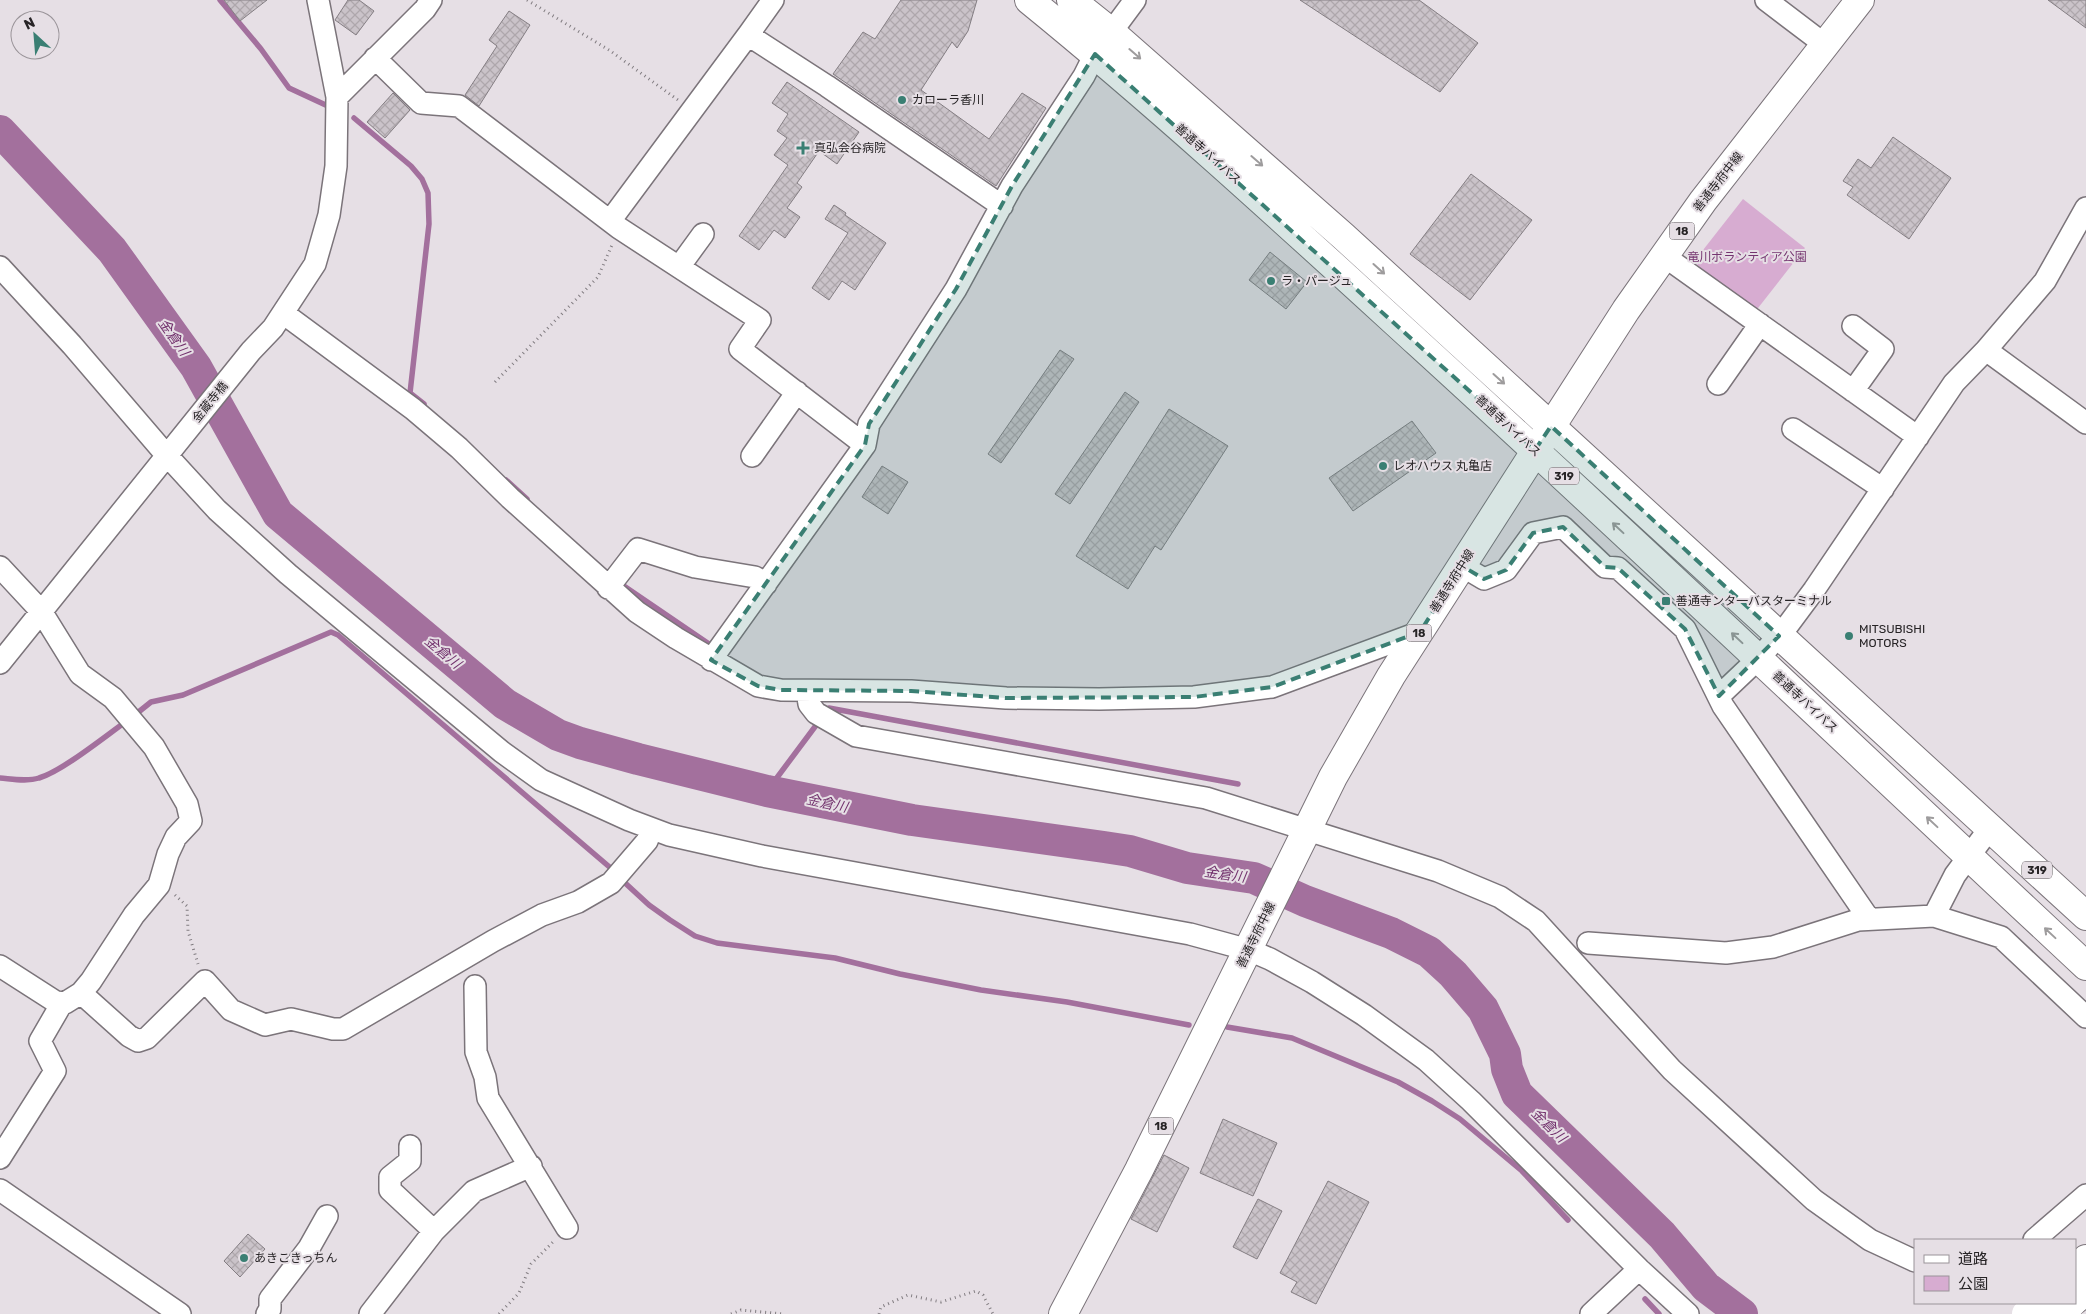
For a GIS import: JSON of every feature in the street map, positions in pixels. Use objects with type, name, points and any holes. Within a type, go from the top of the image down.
[{"type":"main road","name":"善通寺バイパス","points":[[1029,0],[1103,43],[1343,236],[2086,916]]},
{"type":"main road","name":"善通寺バイパス","points":[[1071,0],[1103,43],[1335,267],[1759,658],[2086,966]]},
{"type":"main road","name":"善通寺府中線","points":[[1063,1314],[1139,1170],[1333,777],[1363,723],[1550,426],[1626,310],[1703,201],[1860,0]]},
{"type":"main road","points":[[2079,1294],[2086,1259]]},
{"type":"main road","points":[[2026,1314],[2037,1304]]},
{"type":"main road","points":[[2060,1314],[2070,1304]]},
{"type":"street","name":"金蔵寺橋","points":[[0,663],[251,351],[273,328],[315,264],[329,215],[336,166],[337,97],[318,0]]},
{"type":"street","points":[[337,97],[425,9],[430,0]]},
{"type":"street","points":[[615,225],[692,110],[774,0]]},
{"type":"street","points":[[712,660],[865,445],[869,424],[956,289],[1012,186],[1084,76],[1103,43],[1135,0]]},
{"type":"street","points":[[1766,0],[1824,44]]},
{"type":"street","points":[[748,35],[827,86],[1002,206]]},
{"type":"street","points":[[375,58],[422,103],[459,106],[615,225],[760,320],[740,349],[865,445]]},
{"type":"street","points":[[1719,696],[1780,636],[1814,590],[1954,383],[1986,350],[2044,281],[2086,208]]},
{"type":"street","points":[[679,267],[703,234]]},
{"type":"street","points":[[1664,256],[1918,437]]},
{"type":"street","points":[[0,267],[217,510],[288,574],[502,752],[541,780],[669,835],[762,856],[1190,934],[1252,943],[1364,1015],[1426,1060],[1472,1101],[1639,1269],[1688,1314]]},
{"type":"street","points":[[283,313],[413,409],[459,448],[510,498],[612,582],[636,612],[712,660],[758,686],[781,690],[911,691],[1006,698],[1099,700],[1194,697],[1272,687],[1420,632]]},
{"type":"street","points":[[1718,384],[1760,324]]},
{"type":"street","points":[[1853,391],[1884,349],[1854,326]]},
{"type":"street","points":[[1986,350],[2086,423]]},
{"type":"street","points":[[752,456],[797,392]]},
{"type":"street","points":[[1793,429],[1883,489]]},
{"type":"street","points":[[1462,566],[1484,579],[1506,570],[1533,533],[1563,527],[1605,567],[1618,568],[1685,629],[1723,706],[1869,919]]},
{"type":"street","points":[[612,582],[638,549],[695,567],[755,577],[766,584]]},
{"type":"street","points":[[0,567],[41,611],[80,674],[113,698],[154,747],[187,804],[191,821],[176,837],[168,854],[160,881],[134,915],[91,981],[81,993],[65,1004],[56,1002],[1,968]]},
{"type":"street","points":[[807,691],[809,704],[821,716],[856,736],[1206,798],[1303,839],[1438,871],[1500,897],[1536,921],[1672,1070],[1814,1200],[1870,1240],[1914,1261]]},
{"type":"street","points":[[1934,916],[1955,875],[1990,828]]},
{"type":"street","points":[[81,993],[129,1036],[138,1041],[147,1038],[205,981],[231,1010],[265,1025],[291,1019],[333,1029],[343,1028],[542,915],[578,902],[610,883],[647,841],[652,829]]},
{"type":"street","points":[[1588,943],[1726,953],[1773,947],[1858,920],[1934,916],[2001,937],[2086,1017]]},
{"type":"street","points":[[475,986],[476,1052],[485,1077],[488,1098],[567,1228]]},
{"type":"street","points":[[0,1158],[55,1071],[40,1041],[62,1003]]},
{"type":"street","points":[[410,1146],[410,1161],[390,1176],[390,1190],[434,1231]]},
{"type":"street","points":[[370,1314],[434,1231],[474,1191],[531,1166]]},
{"type":"street","points":[[0,1190],[180,1314]]},
{"type":"street","points":[[2035,1239],[2086,1195]]},
{"type":"street","points":[[267,1314],[270,1309],[270,1299],[309,1248],[327,1216]]},
{"type":"street","points":[[1591,1314],[1639,1269]]},
{"type":"street","points":[[2038,1304],[2052,1307],[2058,1304]]},
{"type":"path","points":[[527,0],[609,50],[692,110]]},
{"type":"path","points":[[495,382],[598,277],[615,225]]},
{"type":"path","points":[[160,881],[186,906],[190,938],[205,981]]},
{"type":"path","points":[[499,1314],[520,1293],[531,1264],[567,1228]]},
{"type":"path","points":[[879,1314],[881,1307],[908,1294],[941,1302],[976,1291],[983,1295],[993,1314]]},
{"type":"path","points":[[731,1314],[741,1310],[783,1314]]},
{"type":"highlighted area","points":[[1095,54],[1535,450],[1551,426],[1779,636],[1719,696],[1685,629],[1618,568],[1605,567],[1563,527],[1533,533],[1506,570],[1484,579],[1462,566],[1420,632],[1272,687],[1194,697],[1006,698],[911,691],[781,690],[758,686],[711,660],[865,445],[869,424],[956,289],[1012,186]]},
{"type":"green space","name":"竜川ボランティア公園","points":[[1743,199],[1805,248],[1751,317],[1701,278],[1696,259]]},
{"type":"building","points":[[224,0],[267,0],[240,21]]},
{"type":"building","points":[[348,0],[359,0],[374,11],[356,35],[335,20]]},
{"type":"building","name":"カローラ香川","points":[[901,0],[977,0],[968,31],[957,48],[952,42],[921,90],[989,139],[1022,93],[1046,108],[996,186],[833,74],[863,32],[875,39]]},
{"type":"building","points":[[1300,0],[1419,0],[1478,43],[1440,92]]},
{"type":"building","points":[[2048,0],[2086,0],[2086,28]]},
{"type":"building","points":[[509,11],[530,25],[479,106],[465,95],[497,46],[489,40]]},
{"type":"building","points":[[787,82],[859,132],[837,164],[819,151],[797,183],[802,187],[787,208],[800,217],[785,238],[774,230],[759,250],[739,236],[788,165],[774,155],[787,138],[777,131],[788,114],[772,103]]},
{"type":"building","points":[[393,93],[410,110],[385,138],[367,122]]},
{"type":"building","points":[[1893,137],[1951,178],[1909,239],[1847,195],[1853,187],[1843,181],[1858,159],[1871,168]]},
{"type":"building","points":[[1471,174],[1532,220],[1470,300],[1410,254]]},
{"type":"building","points":[[834,205],[846,213],[845,215],[886,243],[855,290],[842,281],[829,300],[812,288],[848,233],[825,219]]},
{"type":"building","points":[[1270,252],[1307,282],[1286,309],[1249,280]]},
{"type":"building","points":[[1060,350],[1074,359],[1001,463],[988,454]]},
{"type":"building","points":[[1125,392],[1139,402],[1070,504],[1055,494]]},
{"type":"building","points":[[1169,409],[1228,446],[1161,550],[1155,546],[1128,589],[1076,556]]},
{"type":"building","name":"レオハウス 丸亀店","points":[[1412,421],[1436,453],[1353,511],[1329,478]]},
{"type":"building","points":[[882,466],[908,482],[888,514],[862,497]]},
{"type":"building","points":[[1223,1119],[1277,1143],[1253,1196],[1200,1173]]},
{"type":"building","points":[[1164,1155],[1189,1168],[1157,1232],[1131,1219]]},
{"type":"building","points":[[1328,1181],[1369,1202],[1316,1304],[1291,1292],[1297,1282],[1280,1273]]},
{"type":"building","points":[[1258,1199],[1282,1211],[1257,1259],[1233,1247]]},
{"type":"building","points":[[248,1234],[265,1249],[240,1277],[224,1261]]},
{"type":"waterway","points":[[220,0],[261,49],[289,88],[330,107]]},
{"type":"waterway","points":[[354,118],[411,166],[422,179],[428,193],[429,224],[410,393],[424,404]]},
{"type":"waterway","name":"金倉川","points":[[0,131],[112,250],[196,367],[278,514],[505,704],[558,735],[638,759],[767,791],[912,820],[1130,851],[1187,868],[1254,878],[1305,901],[1391,933],[1429,952],[1453,974],[1483,1009],[1505,1054],[1507,1069],[1517,1094],[1662,1235],[1706,1287],[1742,1314]]},
{"type":"waterway","points":[[506,480],[527,499]]},
{"type":"waterway","points":[[621,584],[712,646]]},
{"type":"waterway","points":[[136,714],[151,702],[183,695],[331,632],[338,635],[613,870]]},
{"type":"waterway","points":[[825,713],[829,708],[1238,784]]},
{"type":"waterway","points":[[767,791],[820,720]]},
{"type":"waterway","points":[[0,778],[20,780],[39,778],[59,769],[124,723]]},
{"type":"waterway","points":[[624,882],[649,905],[670,920],[695,936],[717,943],[835,958],[900,974],[981,990],[1067,1002],[1189,1025]]},
{"type":"waterway","points":[[1227,1027],[1292,1038],[1398,1082],[1432,1101],[1460,1119],[1522,1171],[1568,1220]]},
{"type":"waterway","points":[[1645,1299],[1659,1314]]},
{"type":"place","name":"カローラ香川","points":[[902,100]]},
{"type":"place","name":"真弘会谷病院","points":[[803,148]]},
{"type":"place","name":"ラ・パージュ","points":[[1271,281]]},
{"type":"place","name":"レオハウス 丸亀店","points":[[1383,466]]},
{"type":"place","name":"善通寺ンタ一バスターミナル","points":[[1666,601]]},
{"type":"place","name":"MITSUBISHI MOTORS","points":[[1849,636]]},
{"type":"place","name":"あきこきっちん","points":[[244,1258]]}]
